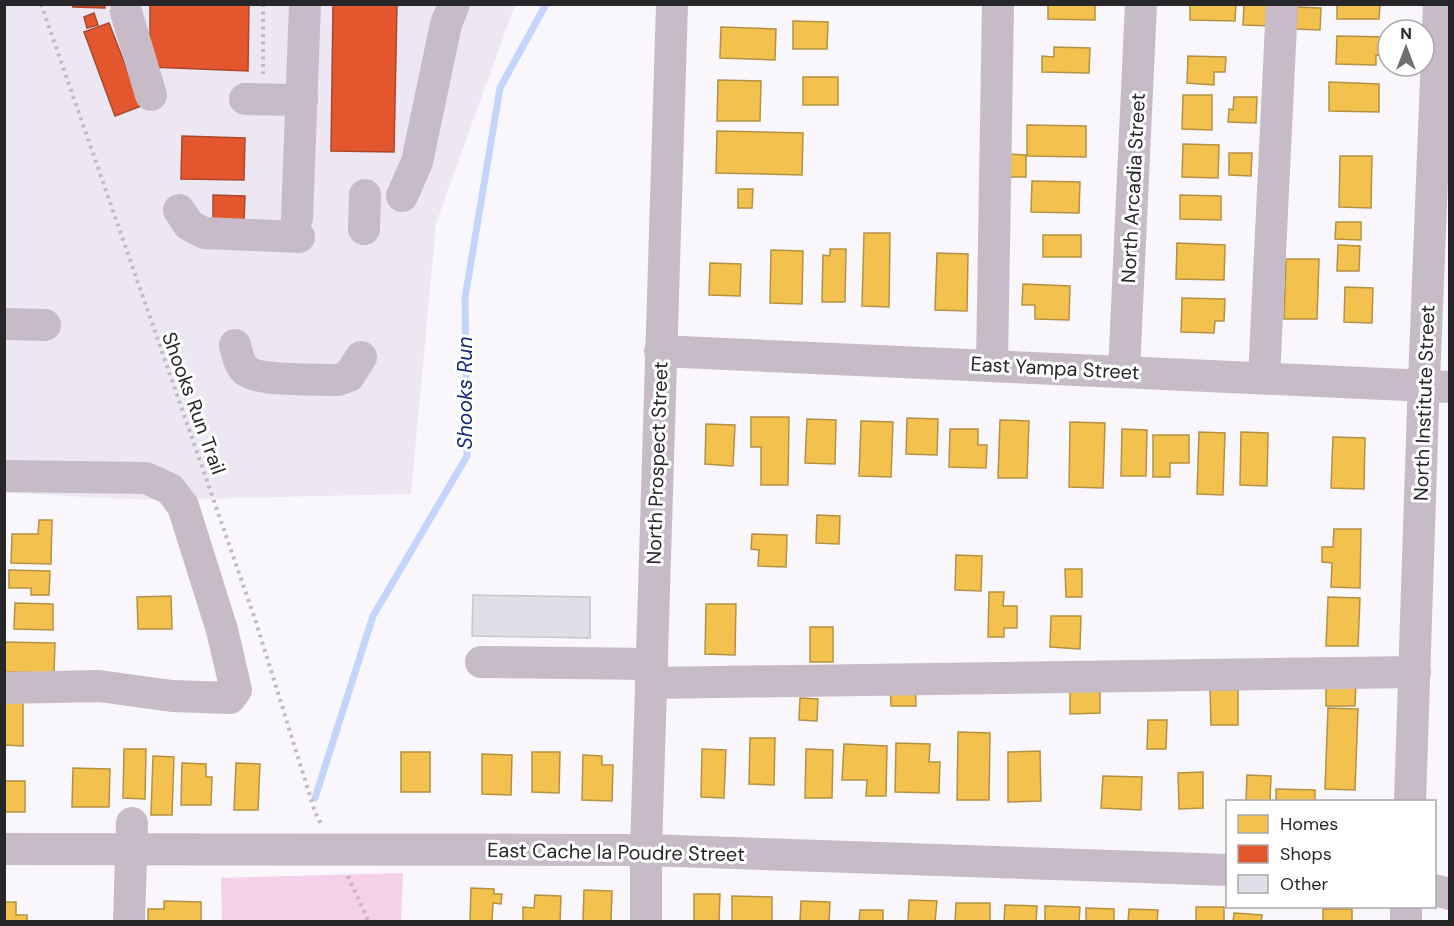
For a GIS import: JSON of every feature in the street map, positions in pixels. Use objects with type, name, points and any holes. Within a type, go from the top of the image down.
[{"type":"street","points":[[179,210],[189,225],[237,245],[298,228],[305,4]]},
{"type":"street","points":[[402,196],[417,162],[446,24],[454,4]]},
{"type":"street","name":"North Prospect Street","points":[[646,921],[660,351],[672,4]]},
{"type":"street","points":[[992,365],[998,4]]},
{"type":"street","name":"North Arcadia Street","points":[[1124,371],[1141,4]]},
{"type":"street","points":[[1264,378],[1282,4]]},
{"type":"street","name":"North Institute Street","points":[[1410,800],[1414,672],[1437,387],[1439,4]]},
{"type":"street","points":[[126,12],[150,95]]},
{"type":"street","points":[[254,99],[302,100]]},
{"type":"street","points":[[364,229],[365,195]]},
{"type":"street","points":[[235,345],[238,358],[245,370],[260,378],[298,366],[338,380],[349,376],[361,357]]},
{"type":"street","name":"East Yampa Street","points":[[660,351],[1437,387]]},
{"type":"street","points":[[4,476],[146,478],[170,489],[183,506],[222,630],[236,690],[230,698],[171,696],[99,686],[4,688]]},
{"type":"street","points":[[481,662],[651,674],[1414,672]]},
{"type":"street","points":[[129,921],[131,836]]},
{"type":"street","name":"East Cache la Poudre Street","points":[[4,849],[131,836],[646,850],[1226,870]]},
{"type":"path","name":"Shooks Run Trail","points":[[41,4],[153,333],[251,608],[315,812]]},
{"type":"path","points":[[254,99],[263,4]]},
{"type":"path","points":[[351,881],[369,921]]},
{"type":"shaded area","points":[[5,5],[515,5],[436,223],[411,494],[151,500],[5,493]]},
{"type":"shaded area","points":[[403,873],[401,921],[222,921],[221,878]]},
{"type":"building: Homes","points":[[1048,4],[1095,4],[1095,20],[1048,19]]},
{"type":"building: Homes","points":[[1190,4],[1236,4],[1235,21],[1190,20]]},
{"type":"building: Homes","points":[[1244,4],[1275,4],[1275,26],[1243,25]]},
{"type":"building: Homes","points":[[1337,4],[1380,4],[1379,18],[1337,19]]},
{"type":"building: Homes","points":[[1297,7],[1321,8],[1320,30],[1296,29]]},
{"type":"building: Homes","points":[[793,21],[828,22],[827,49],[793,49]]},
{"type":"building: Homes","points":[[721,27],[776,29],[775,60],[720,58]]},
{"type":"building: Homes","points":[[1337,36],[1376,37],[1376,65],[1336,64]]},
{"type":"building: Homes","points":[[1054,47],[1090,48],[1089,73],[1042,72],[1042,56],[1054,57]]},
{"type":"building: Homes","points":[[1188,56],[1226,57],[1225,72],[1214,72],[1214,85],[1187,83]]},
{"type":"building: Homes","points":[[803,77],[838,77],[838,105],[803,105]]},
{"type":"building: Homes","points":[[718,80],[761,81],[760,121],[717,121]]},
{"type":"building: Homes","points":[[1329,82],[1379,84],[1379,112],[1329,111]]},
{"type":"building: Homes","points":[[1183,95],[1212,95],[1212,130],[1182,129]]},
{"type":"building: Homes","points":[[1234,97],[1257,97],[1256,123],[1228,122],[1229,109],[1233,110]]},
{"type":"building: Homes","points":[[1027,125],[1086,126],[1086,157],[1027,156]]},
{"type":"building: Homes","points":[[717,131],[803,133],[802,175],[716,173]]},
{"type":"building: Homes","points":[[1183,144],[1219,145],[1218,178],[1182,177]]},
{"type":"building: Homes","points":[[1229,153],[1252,153],[1251,176],[1229,175]]},
{"type":"building: Homes","points":[[1006,154],[1026,155],[1026,177],[1006,177]]},
{"type":"building: Homes","points":[[1340,156],[1372,156],[1371,208],[1339,207]]},
{"type":"building: Homes","points":[[1032,181],[1080,182],[1079,213],[1031,212]]},
{"type":"building: Homes","points":[[738,189],[753,189],[752,208],[738,208]]},
{"type":"building: Homes","points":[[1180,195],[1221,196],[1221,220],[1180,219]]},
{"type":"building: Homes","points":[[1336,222],[1361,222],[1361,240],[1335,239]]},
{"type":"building: Homes","points":[[864,233],[890,233],[889,307],[862,306]]},
{"type":"building: Homes","points":[[1043,235],[1081,235],[1081,257],[1043,257]]},
{"type":"building: Homes","points":[[1177,243],[1225,245],[1224,280],[1176,279]]},
{"type":"building: Homes","points":[[1338,245],[1360,246],[1359,271],[1337,271]]},
{"type":"building: Homes","points":[[830,249],[846,249],[845,302],[822,302],[823,255],[830,256]]},
{"type":"building: Homes","points":[[771,250],[803,251],[802,304],[770,303]]},
{"type":"building: Homes","points":[[937,253],[968,254],[967,311],[935,310]]},
{"type":"building: Homes","points":[[1286,259],[1319,259],[1317,319],[1284,319]]},
{"type":"building: Homes","points":[[710,263],[741,264],[740,296],[709,295]]},
{"type":"building: Homes","points":[[1023,284],[1070,286],[1069,320],[1035,319],[1035,305],[1022,305]]},
{"type":"building: Homes","points":[[1345,287],[1373,288],[1372,323],[1344,322]]},
{"type":"building: Homes","points":[[1182,298],[1225,299],[1224,321],[1215,321],[1214,333],[1181,332]]},
{"type":"building: Homes","points":[[751,417],[789,417],[788,485],[761,485],[761,447],[751,447]]},
{"type":"building: Homes","points":[[907,418],[938,419],[937,455],[906,454]]},
{"type":"building: Homes","points":[[807,419],[836,420],[835,464],[805,463]]},
{"type":"building: Homes","points":[[1000,420],[1029,421],[1027,478],[998,478]]},
{"type":"building: Homes","points":[[861,421],[893,422],[891,477],[859,476]]},
{"type":"building: Homes","points":[[1070,422],[1105,423],[1103,488],[1069,487]]},
{"type":"building: Homes","points":[[706,424],[735,425],[733,466],[705,464]]},
{"type":"building: Homes","points":[[950,429],[978,429],[978,445],[987,445],[986,468],[949,467]]},
{"type":"building: Homes","points":[[1122,429],[1147,430],[1146,476],[1121,476]]},
{"type":"building: Homes","points":[[1199,432],[1225,433],[1223,495],[1197,494]]},
{"type":"building: Homes","points":[[1241,432],[1268,433],[1267,486],[1240,485]]},
{"type":"building: Homes","points":[[1153,435],[1189,435],[1189,463],[1170,463],[1170,477],[1153,477]]},
{"type":"building: Homes","points":[[1333,437],[1365,438],[1364,489],[1331,488]]},
{"type":"building: Homes","points":[[817,515],[840,516],[839,544],[816,543]]},
{"type":"building: Homes","points":[[39,520],[52,520],[51,564],[11,563],[12,534],[38,534]]},
{"type":"building: Homes","points":[[1334,529],[1361,529],[1360,588],[1331,587],[1332,563],[1322,562],[1322,547],[1333,547]]},
{"type":"building: Homes","points":[[752,534],[787,535],[786,567],[758,566],[759,550],[751,549]]},
{"type":"building: Homes","points":[[956,555],[982,556],[981,591],[955,590]]},
{"type":"building: Homes","points":[[1065,569],[1082,569],[1082,597],[1066,597]]},
{"type":"building: Homes","points":[[9,570],[50,571],[49,595],[31,595],[31,588],[9,588]]},
{"type":"building: Homes","points":[[989,592],[1004,592],[1003,606],[1017,606],[1017,628],[1004,628],[1004,637],[988,637]]},
{"type":"building: Homes","points":[[171,596],[172,629],[138,629],[137,597]]},
{"type":"building: Homes","points":[[1328,597],[1360,598],[1358,646],[1326,646]]},
{"type":"building: Homes","points":[[15,603],[53,604],[53,630],[14,629]]},
{"type":"building: Homes","points":[[706,604],[736,604],[735,655],[705,654]]},
{"type":"building: Homes","points":[[1051,616],[1081,616],[1080,649],[1050,647]]},
{"type":"building: Homes","points":[[810,627],[833,627],[833,662],[810,662]]},
{"type":"building: Homes","points":[[4,642],[55,643],[54,673],[4,672]]},
{"type":"building: Homes","points":[[1070,681],[1100,690],[1100,713],[1070,714]]},
{"type":"building: Homes","points":[[1326,681],[1356,682],[1355,706],[1326,706]]},
{"type":"building: Homes","points":[[915,682],[916,706],[891,706],[890,683]]},
{"type":"building: Homes","points":[[1210,690],[1238,690],[1238,725],[1211,725]]},
{"type":"building: Homes","points":[[800,698],[818,699],[817,721],[799,720]]},
{"type":"building: Homes","points":[[4,699],[23,699],[23,746],[4,745]]},
{"type":"building: Homes","points":[[1328,708],[1358,709],[1355,790],[1325,789]]},
{"type":"building: Homes","points":[[1148,720],[1167,720],[1166,749],[1147,749]]},
{"type":"building: Homes","points":[[958,732],[990,733],[989,800],[957,800]]},
{"type":"building: Homes","points":[[750,738],[775,738],[774,785],[749,784]]},
{"type":"building: Homes","points":[[896,743],[930,744],[929,762],[940,762],[939,793],[895,792]]},
{"type":"building: Homes","points":[[844,744],[887,746],[886,796],[866,796],[867,780],[842,780]]},
{"type":"building: Homes","points":[[124,749],[146,749],[145,799],[123,798]]},
{"type":"building: Homes","points":[[702,749],[726,750],[724,798],[701,797]]},
{"type":"building: Homes","points":[[806,749],[833,750],[832,798],[805,798]]},
{"type":"building: Homes","points":[[1040,751],[1041,801],[1008,802],[1008,752]]},
{"type":"building: Homes","points":[[401,752],[430,752],[430,792],[401,792]]},
{"type":"building: Homes","points":[[532,752],[560,752],[559,793],[532,792]]},
{"type":"building: Homes","points":[[482,754],[512,755],[511,795],[482,794]]},
{"type":"building: Homes","points":[[583,755],[602,756],[602,765],[613,765],[612,801],[582,800]]},
{"type":"building: Homes","points":[[153,756],[174,757],[172,815],[151,815]]},
{"type":"building: Homes","points":[[182,763],[206,764],[206,777],[212,777],[211,805],[181,805]]},
{"type":"building: Homes","points":[[236,763],[260,764],[258,810],[234,810]]},
{"type":"building: Homes","points":[[73,768],[110,769],[109,807],[72,807]]},
{"type":"building: Homes","points":[[1203,772],[1203,808],[1179,809],[1178,773]]},
{"type":"building: Homes","points":[[1247,775],[1271,776],[1270,800],[1246,800]]},
{"type":"building: Homes","points":[[1103,776],[1142,777],[1141,810],[1101,808]]},
{"type":"building: Homes","points":[[4,781],[25,781],[25,812],[4,812]]},
{"type":"building: Homes","points":[[1276,789],[1315,790],[1315,800],[1276,800]]},
{"type":"building: Homes","points":[[471,888],[494,889],[494,894],[502,894],[501,904],[493,903],[492,922],[470,922]]},
{"type":"building: Homes","points":[[584,890],[612,891],[611,922],[583,922]]},
{"type":"building: Homes","points":[[694,894],[720,894],[719,922],[694,922]]},
{"type":"building: Homes","points":[[535,895],[561,896],[560,922],[523,922],[523,907],[534,908]]},
{"type":"building: Homes","points":[[732,896],[772,897],[772,922],[732,921]]},
{"type":"building: Homes","points":[[909,900],[937,901],[935,922],[908,922]]},
{"type":"building: Homes","points":[[164,901],[201,902],[201,922],[148,922],[148,909],[164,909]]},
{"type":"building: Homes","points":[[801,901],[830,902],[829,922],[800,922]]},
{"type":"building: Homes","points":[[4,902],[16,902],[16,915],[27,915],[27,922],[4,922]]},
{"type":"building: Homes","points":[[956,903],[990,903],[990,922],[955,922]]},
{"type":"building: Homes","points":[[1005,905],[1037,906],[1036,922],[1004,922]]},
{"type":"building: Homes","points":[[1045,906],[1080,907],[1079,922],[1045,922]]},
{"type":"building: Homes","points":[[1196,907],[1224,907],[1224,922],[1196,922]]},
{"type":"building: Homes","points":[[1086,908],[1114,909],[1114,922],[1086,922]]},
{"type":"building: Homes","points":[[1129,909],[1158,910],[1157,922],[1128,922]]},
{"type":"building: Homes","points":[[1323,909],[1352,909],[1352,922],[1323,922]]},
{"type":"building: Homes","points":[[860,910],[883,910],[883,922],[859,922]]},
{"type":"building: Homes","points":[[1234,913],[1262,915],[1261,922],[1233,922]]},
{"type":"building: Shops","points":[[72,4],[105,4],[105,8],[73,7]]},
{"type":"building: Shops","points":[[150,4],[249,4],[248,71],[150,67]]},
{"type":"building: Shops","points":[[333,4],[397,4],[394,152],[331,151]]},
{"type":"building: Shops","points":[[94,13],[98,25],[87,28],[84,17]]},
{"type":"building: Shops","points":[[109,23],[141,106],[115,116],[84,32]]},
{"type":"building: Shops","points":[[182,136],[245,138],[244,180],[181,179]]},
{"type":"building: Shops","points":[[213,195],[245,196],[244,222],[213,222]]},
{"type":"building: Other","points":[[473,595],[590,597],[590,638],[472,636]]},
{"type":"waterway","name":"Shooks Run","points":[[315,798],[373,616],[467,456],[465,298],[500,88],[546,4]]}]
